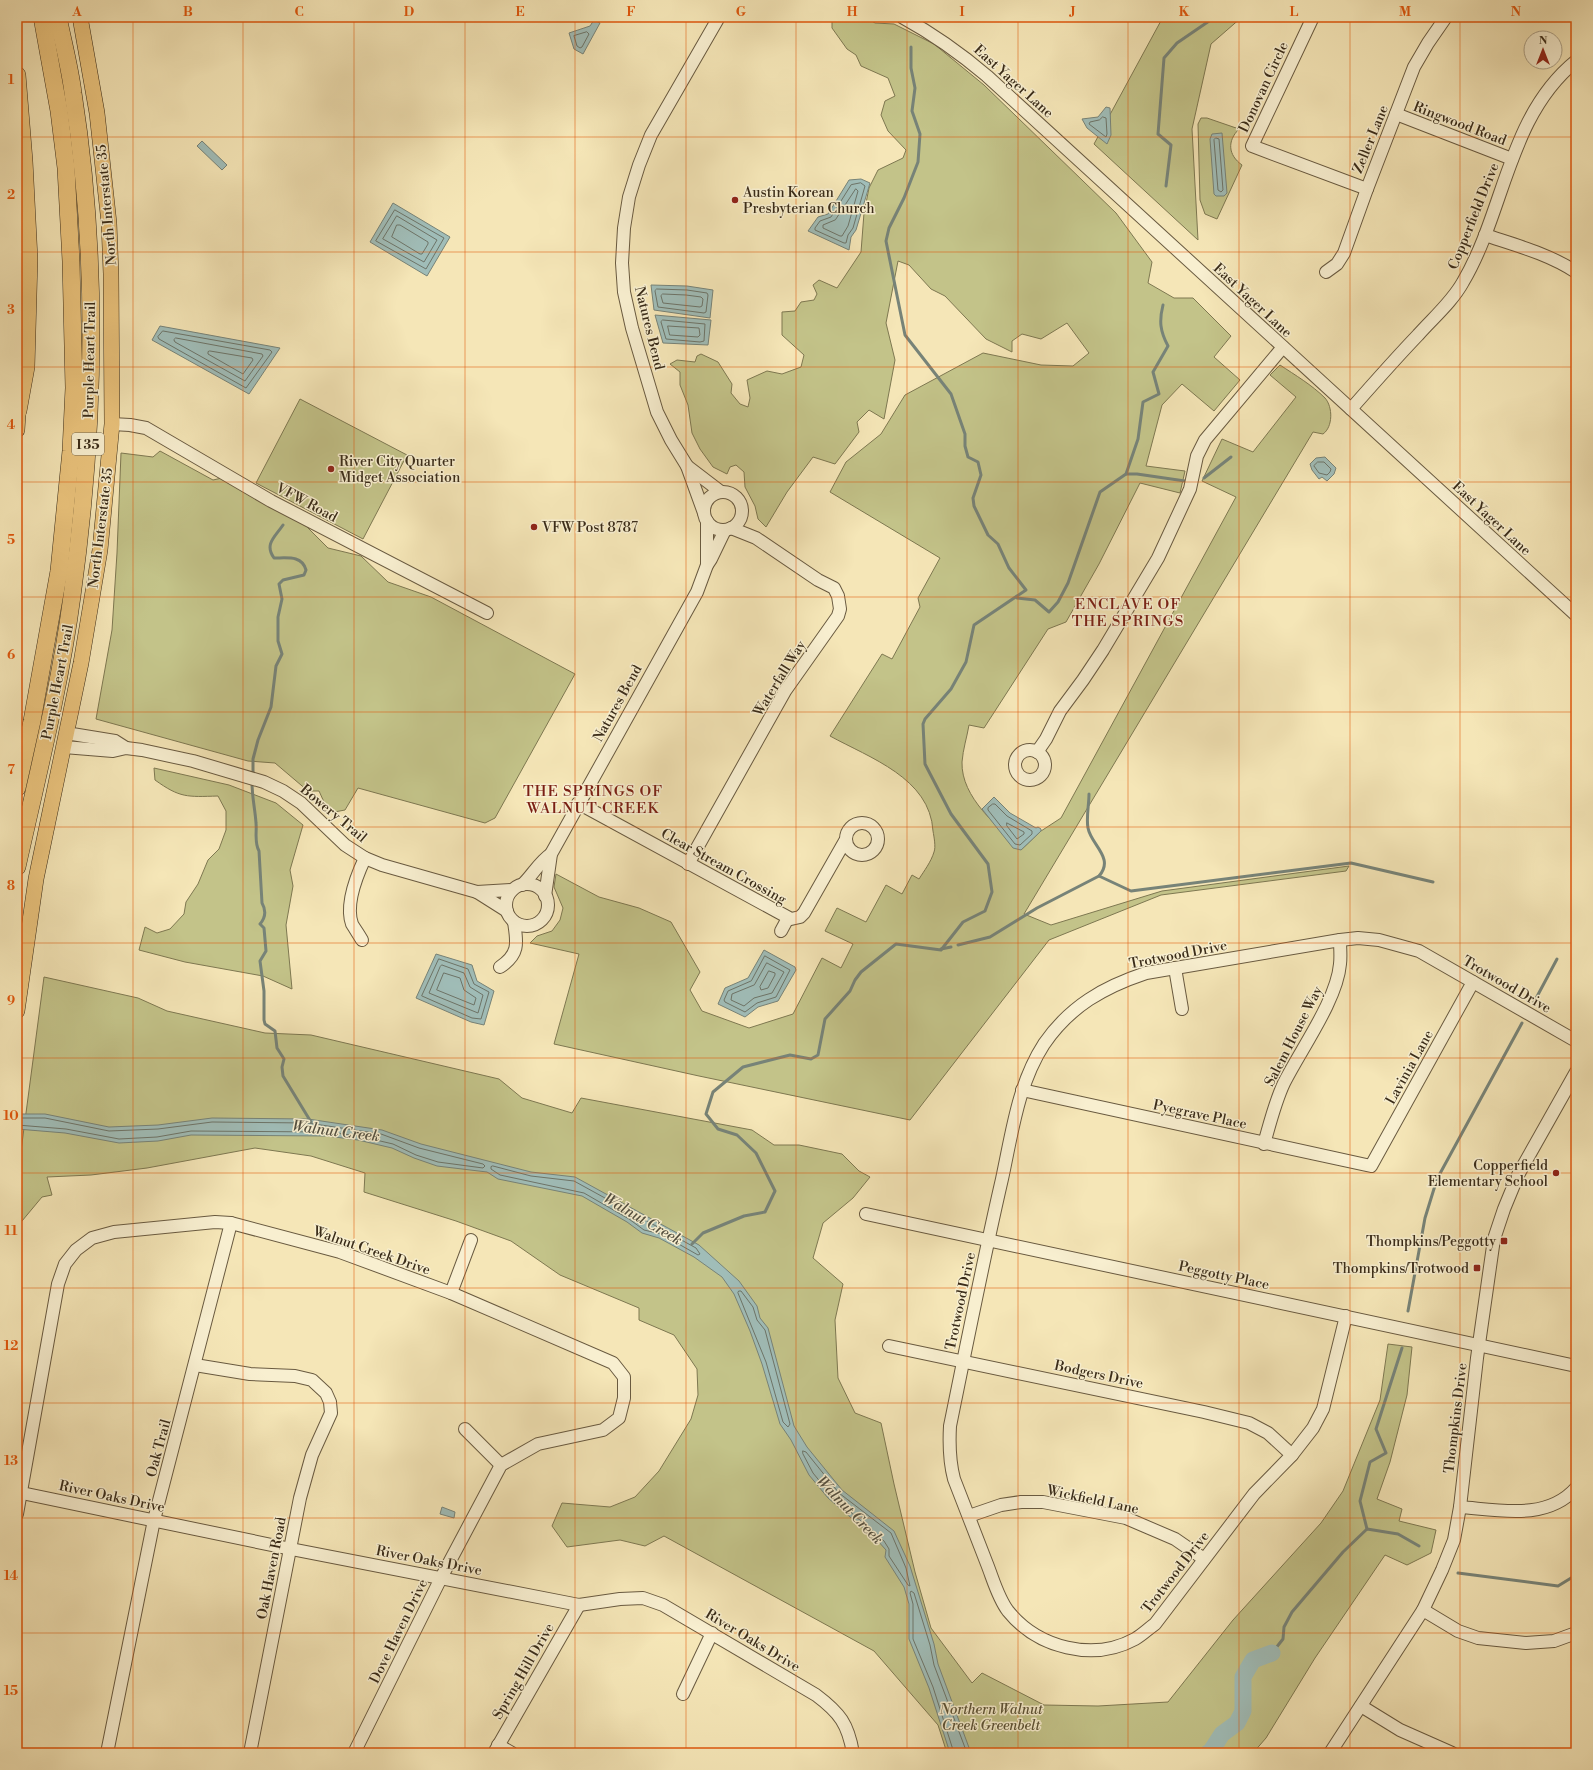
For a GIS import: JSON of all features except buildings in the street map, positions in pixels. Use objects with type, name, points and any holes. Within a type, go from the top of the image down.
[{"type":"highway","name":"Purple Heart Trail","points":[[17,788],[32,721],[59,571],[71,451],[74,388],[71,261],[66,168],[60,111],[42,17]]},
{"type":"highway","name":"Purple Heart Trail","points":[[17,867],[56,695],[72,597],[87,459],[90,392],[90,261],[83,176],[73,92],[58,17]]},
{"type":"highway","points":[[17,75],[24,161],[29,259],[26,367],[18,412]]},
{"type":"main road","name":"North Interstate 35","points":[[17,1011],[36,879],[81,663],[100,550],[112,424],[111,274],[109,224],[97,113],[80,17]]},
{"type":"main road","points":[[17,264],[19,339],[17,430]]},
{"type":"street","name":"Natures Bend","points":[[545,896],[551,854],[578,803],[697,592],[706,565],[705,517],[687,466],[671,440],[657,412],[632,328],[624,292],[622,263],[624,228],[629,197],[639,165],[651,135],[719,17]]},
{"type":"street","name":"East Yager Lane","points":[[902,17],[936,37],[969,61],[1576,615]]},
{"type":"street","name":"Donovan Circle","points":[[1313,17],[1252,146],[1367,189]]},
{"type":"street","name":"Zeller Lane","points":[[1326,272],[1337,264],[1344,253],[1414,67],[1446,17]]},
{"type":"street","name":"Copperfield Drive","points":[[1351,409],[1448,303],[1462,284],[1475,260],[1512,158],[1528,123],[1553,85],[1576,61]]},
{"type":"street","name":"Ringwood Road","points":[[1396,114],[1512,158]]},
{"type":"street","points":[[1485,235],[1533,251],[1576,272]]},
{"type":"street","points":[[1037,752],[1046,739],[1060,711],[1103,650],[1158,558],[1190,489],[1197,456],[1205,440],[1283,347]]},
{"type":"street","name":"VFW Road","points":[[112,424],[146,428],[271,501],[487,613]]},
{"type":"street","name":"Natures Bend","points":[[687,466],[720,492]]},
{"type":"street","points":[[720,492],[732,494],[737,497],[742,511],[740,519],[728,529],[714,528],[705,517],[705,505],[713,494],[720,492]]},
{"type":"street","name":"Waterfall Way","points":[[742,511],[756,538]]},
{"type":"street","name":"Natures Bend","points":[[706,565],[728,529]]},
{"type":"street","name":"Waterfall Way","points":[[688,864],[785,691],[838,616],[840,609],[838,596],[834,588],[818,580],[756,538],[728,529]]},
{"type":"street","name":"Bowery Trail","points":[[65,740],[114,751],[126,748],[193,761],[264,782],[279,789],[301,803],[345,844],[365,858],[382,865],[477,892],[507,911]]},
{"type":"street","name":"Clear Stream Crossing","points":[[578,803],[788,918],[795,919],[804,913],[845,841]]},
{"type":"street","name":"Natures Bend","points":[[517,888],[531,876],[543,860],[551,854]]},
{"type":"street","points":[[362,940],[352,923],[350,909],[354,885],[365,858]]},
{"type":"street","points":[[500,967],[510,958],[517,942],[514,922],[507,911],[507,900],[517,888],[530,885],[537,887],[545,896],[548,904],[547,911],[544,917],[522,941],[517,942]]},
{"type":"street","name":"Bowery Trail","points":[[477,892],[517,888]]},
{"type":"street","points":[[781,931],[788,918]]},
{"type":"street","points":[[514,922],[526,926],[537,923]]},
{"type":"street","name":"Trotwood Drive","points":[[1346,1316],[1323,1409],[1313,1428],[1292,1455],[1254,1494],[1155,1624],[1134,1639],[1107,1648],[1087,1651],[1060,1646],[1041,1639],[1008,1611],[998,1593],[954,1479],[950,1463],[950,1426],[988,1240],[1022,1090],[1032,1064],[1044,1044],[1059,1025],[1078,1007],[1121,981],[1146,973],[1358,938],[1379,940],[1397,944],[1420,952],[1576,1041]]},
{"type":"street","name":"Salem House Way","points":[[1264,1144],[1273,1109],[1284,1084],[1330,999],[1340,964],[1340,940]]},
{"type":"street","points":[[1174,968],[1182,1009]]},
{"type":"street","name":"Lavinia Lane","points":[[1371,1166],[1474,982]]},
{"type":"street","name":"Thompkins Drive","points":[[1330,1753],[1423,1610],[1454,1540],[1460,1507],[1479,1345],[1491,1258],[1496,1234],[1504,1209],[1518,1175],[1576,1072]]},
{"type":"street","name":"Pyegrave Place","points":[[1022,1090],[1264,1144],[1371,1166]]},
{"type":"street","name":"Peggotty Place","points":[[866,1214],[1576,1366]]},
{"type":"street","name":"Walnut Creek Drive","points":[[17,1514],[19,1492],[58,1284],[65,1264],[76,1250],[92,1238],[114,1232],[215,1222],[231,1223],[340,1252],[451,1293],[613,1363],[624,1377],[624,1398],[619,1418],[603,1430],[538,1444],[501,1465]]},
{"type":"street","name":"Oak Trail","points":[[106,1753],[154,1520],[231,1223]]},
{"type":"street","points":[[451,1293],[471,1240]]},
{"type":"street","name":"Bodgers Drive","points":[[889,1346],[1204,1412],[1249,1423],[1268,1433],[1292,1455]]},
{"type":"street","name":"Oak Haven Road","points":[[195,1365],[250,1374],[295,1376],[312,1380],[326,1393],[330,1402],[331,1413],[312,1455],[300,1498],[250,1753]]},
{"type":"street","points":[[465,1429],[501,1465]]},
{"type":"street","name":"Dove Haven Drive","points":[[354,1753],[441,1578],[501,1465]]},
{"type":"street","points":[[1460,1507],[1525,1511],[1547,1507],[1568,1497],[1576,1488]]},
{"type":"street","name":"River Oaks Drive","points":[[19,1492],[291,1549],[579,1604],[643,1598],[663,1605],[712,1633],[816,1695],[831,1706],[842,1719],[850,1734],[853,1753]]},
{"type":"street","name":"Wickfield Lane","points":[[969,1516],[1001,1505],[1021,1502],[1042,1502],[1126,1518],[1174,1538],[1204,1559]]},
{"type":"street","name":"Spring Hill Drive","points":[[496,1749],[579,1604]]},
{"type":"street","points":[[1423,1610],[1458,1631],[1478,1638],[1526,1643],[1554,1641],[1576,1633]]},
{"type":"street","points":[[683,1694],[712,1633]]},
{"type":"street","points":[[1361,1706],[1400,1730],[1452,1753]]},
{"type":"street","points":[[496,1749],[512,1753]]},
{"type":"green space","points":[[832,17],[865,17],[875,23],[894,24],[934,44],[984,85],[1116,213],[1152,262],[1148,283],[1174,298],[1193,298],[1231,336],[1214,357],[1240,380],[1214,411],[1182,384],[1162,405],[1146,466],[1185,471],[1180,493],[1140,483],[1099,564],[1066,622],[1048,629],[984,728],[969,725],[962,762],[963,775],[968,788],[982,810],[1021,850],[1041,831],[1061,818],[1236,497],[1202,481],[1222,439],[1253,452],[1296,397],[1270,375],[1280,365],[1320,393],[1328,402],[1331,412],[1329,427],[1323,434],[1313,432],[1024,914],[1051,925],[1162,891],[1349,866],[1346,871],[1161,895],[1049,940],[910,1120],[554,1044],[579,954],[530,943],[537,936],[552,931],[560,920],[563,908],[554,887],[556,874],[599,897],[639,908],[671,922],[700,972],[690,990],[702,1011],[749,1028],[793,1014],[822,958],[841,968],[853,944],[825,931],[837,908],[866,922],[886,885],[902,894],[912,875],[919,879],[934,852],[934,839],[929,813],[921,797],[910,783],[879,762],[830,736],[882,654],[892,659],[920,607],[918,598],[940,558],[830,492],[846,462],[881,434],[905,395],[983,353],[1041,365],[1073,366],[1089,353],[1067,323],[1041,339],[1022,334],[1012,341],[1012,352],[986,339],[945,296],[931,289],[909,265],[898,261],[886,323],[895,360],[884,419],[869,410],[857,422],[859,432],[835,464],[813,457],[787,492],[766,527],[758,519],[755,506],[745,487],[744,472],[736,465],[730,467],[727,474],[713,467],[700,449],[692,433],[688,405],[680,385],[680,372],[670,364],[677,360],[695,362],[697,356],[701,354],[718,362],[732,384],[731,393],[740,404],[748,407],[750,398],[747,380],[767,371],[782,374],[801,367],[804,355],[782,335],[782,312],[795,311],[801,302],[814,300],[817,294],[813,285],[819,280],[837,288],[861,252],[864,213],[869,188],[878,170],[903,158],[906,150],[888,131],[881,115],[885,101],[895,96],[888,78],[861,66],[856,55],[847,49],[832,28]]},
{"type":"green space","points":[[1163,17],[1242,17],[1211,44],[1192,129],[1198,240],[1094,144]]},
{"type":"green space","points":[[1201,118],[1207,118],[1239,129],[1232,138],[1231,148],[1234,157],[1242,165],[1217,219],[1205,214],[1200,200],[1198,124]]},
{"type":"green space","name":"River City Quarter Midget Association","points":[[300,399],[407,455],[363,539],[256,483]]},
{"type":"green space","points":[[160,451],[213,480],[222,478],[306,526],[328,548],[361,556],[388,582],[431,597],[575,674],[495,818],[485,823],[358,788],[345,810],[329,813],[319,791],[308,791],[275,763],[248,761],[96,719],[112,630],[121,453],[153,457]]},
{"type":"green space","points":[[154,768],[229,785],[276,803],[303,825],[290,870],[293,886],[286,925],[292,989],[263,976],[185,962],[139,950],[145,927],[157,933],[170,929],[184,914],[186,902],[198,884],[208,860],[219,849],[226,830],[226,811],[218,796],[191,796],[171,790],[155,780]]},
{"type":"green space","name":"Northern Walnut Creek Greenbelt","points":[[44,977],[138,998],[167,1011],[265,1033],[311,1035],[499,1079],[522,1098],[572,1113],[581,1098],[752,1130],[774,1145],[799,1145],[842,1154],[859,1171],[870,1177],[853,1198],[823,1223],[813,1258],[843,1284],[835,1320],[838,1378],[855,1413],[881,1423],[915,1572],[931,1628],[972,1683],[982,1673],[1044,1705],[1098,1706],[1168,1702],[1233,1620],[1321,1523],[1343,1491],[1380,1400],[1388,1344],[1412,1347],[1407,1395],[1390,1462],[1377,1499],[1402,1509],[1399,1521],[1436,1530],[1431,1553],[1407,1565],[1385,1555],[1315,1658],[1266,1738],[1253,1753],[947,1753],[938,1725],[874,1651],[664,1536],[645,1546],[620,1540],[567,1547],[552,1526],[562,1503],[610,1507],[635,1497],[659,1471],[691,1419],[698,1395],[697,1369],[674,1335],[639,1320],[639,1308],[560,1275],[511,1241],[456,1221],[364,1192],[365,1173],[311,1156],[255,1148],[147,1168],[91,1175],[47,1177],[52,1195],[42,1197],[17,1227],[17,1181]]},
{"type":"water","points":[[594,20],[600,23],[583,54],[574,49],[569,33],[590,26]]},
{"type":"water","points":[[1106,107],[1110,108],[1111,135],[1107,144],[1087,128],[1082,119],[1098,117]]},
{"type":"water","points":[[1222,133],[1227,193],[1224,196],[1216,196],[1214,194],[1210,139],[1212,134]]},
{"type":"water","points":[[202,141],[227,165],[222,170],[197,146]]},
{"type":"water","points":[[861,179],[870,183],[856,230],[851,237],[849,250],[808,231],[818,217],[828,214],[849,180]]},
{"type":"water","points":[[393,203],[450,237],[427,276],[370,242]]},
{"type":"water","points":[[651,285],[687,286],[713,290],[710,318],[654,310]]},
{"type":"water","points":[[655,315],[711,320],[708,345],[663,343]]},
{"type":"water","points":[[160,326],[280,348],[249,394],[152,340]]},
{"type":"water","points":[[1325,457],[1336,468],[1334,474],[1327,481],[1322,477],[1319,479],[1312,470],[1310,464],[1316,458]]},
{"type":"water","points":[[994,797],[1010,813],[1036,828],[1038,827],[1041,829],[1041,831],[1021,850],[1013,848],[982,809]]},
{"type":"water","points":[[764,950],[795,967],[796,970],[778,1001],[758,1007],[745,1017],[718,1004],[725,988],[748,978]]},
{"type":"water","points":[[436,954],[472,965],[477,981],[494,991],[484,1025],[471,1022],[416,998]]},
{"type":"water","name":"Walnut Creek","points":[[17,1114],[45,1114],[109,1127],[158,1125],[212,1118],[308,1119],[382,1130],[421,1144],[531,1172],[575,1177],[699,1245],[739,1281],[757,1306],[760,1318],[768,1328],[794,1426],[807,1447],[842,1490],[894,1531],[910,1566],[934,1644],[938,1664],[971,1753],[950,1753],[929,1688],[909,1639],[909,1604],[904,1587],[885,1557],[886,1550],[877,1540],[828,1498],[809,1475],[791,1440],[780,1424],[762,1364],[734,1294],[722,1277],[694,1257],[659,1238],[642,1233],[627,1222],[582,1196],[498,1179],[487,1172],[437,1166],[392,1148],[358,1140],[327,1136],[191,1135],[158,1141],[119,1143],[65,1133],[17,1129]]},
{"type":"water","points":[[442,1507],[455,1512],[454,1518],[440,1514]]},
{"type":"waterway","points":[[1166,186],[1171,145],[1158,134],[1164,58],[1177,43],[1215,17]]},
{"type":"waterway","points":[[692,1244],[703,1233],[744,1216],[765,1212],[775,1191],[756,1153],[737,1135],[718,1129],[706,1114],[713,1092],[743,1067],[790,1055],[811,1059],[818,1055],[825,1019],[850,991],[861,972],[896,944],[941,950],[963,922],[985,911],[992,892],[988,864],[951,814],[925,764],[923,724],[925,719],[951,689],[966,662],[974,625],[1026,590],[1009,568],[998,544],[988,535],[974,506],[973,498],[981,475],[978,462],[968,457],[965,446],[965,434],[951,394],[905,335],[886,241],[889,228],[904,198],[918,162],[920,134],[912,111],[915,88],[911,68],[911,47]]},
{"type":"waterway","points":[[1017,598],[1035,600],[1049,612],[1058,602],[1068,583],[1100,492],[1126,474],[1138,439],[1143,402],[1159,394],[1153,372],[1168,346],[1163,336],[1161,326],[1163,305]]},
{"type":"waterway","points":[[1204,478],[1231,457]]},
{"type":"waterway","points":[[1126,474],[1137,474],[1185,481]]},
{"type":"waterway","points":[[253,776],[253,759],[258,740],[271,707],[276,666],[282,654],[278,641],[278,617],[282,599],[279,584],[283,580],[304,575],[306,570],[304,565],[298,560],[293,558],[274,558],[271,553],[270,545],[283,525]]},
{"type":"waterway","name":"Walnut Creek","points":[[252,782],[256,823],[256,841],[259,851],[262,903],[265,911],[260,924],[264,928],[266,951],[260,961],[264,991],[264,1020],[265,1024],[275,1031],[277,1048],[284,1059],[282,1067],[283,1076],[311,1122]]},
{"type":"waterway","points":[[958,945],[990,937],[1037,908],[1099,876],[1103,869],[1104,863],[1101,852],[1093,840],[1087,824],[1089,794]]},
{"type":"waterway","points":[[1099,876],[1131,891],[1351,863],[1433,882]]},
{"type":"waterway","points":[[941,949],[951,947]]},
{"type":"waterway","points":[[1533,1004],[1557,959]]},
{"type":"waterway","points":[[1408,1311],[1425,1218],[1437,1179],[1522,1023]]},
{"type":"waterway","points":[[1367,1529],[1360,1501],[1370,1462],[1386,1453],[1376,1429],[1402,1348]]},
{"type":"waterway","points":[[1272,1653],[1283,1639],[1284,1627],[1292,1612],[1343,1552],[1367,1529],[1398,1534],[1419,1546]]},
{"type":"waterway","points":[[1458,1573],[1558,1586],[1576,1575]]},
{"type":"waterway","points":[[1208,1753],[1211,1751],[1222,1734],[1237,1723],[1243,1711],[1243,1677],[1253,1660],[1272,1653]]},
{"type":"place","name":"Austin Korean Presbyterian Church","points":[[735,200]]},
{"type":"place","name":"River City Quarter Midget Association","points":[[331,469]]},
{"type":"place","name":"VFW Post 8787","points":[[534,527]]},
{"type":"place","name":"Copperfield Elementary School","points":[[1556,1173]]},
{"type":"place","name":"Thompkins/Peggotty","points":[[1504,1241]]},
{"type":"place","name":"Thompkins/Trotwood","points":[[1477,1268]]},
{"type":"district","name":"ENCLAVE OF THE SPRINGS","points":[[1128,612]]},
{"type":"district","name":"THE SPRINGS OF WALNUT CREEK","points":[[593,800]]}]
